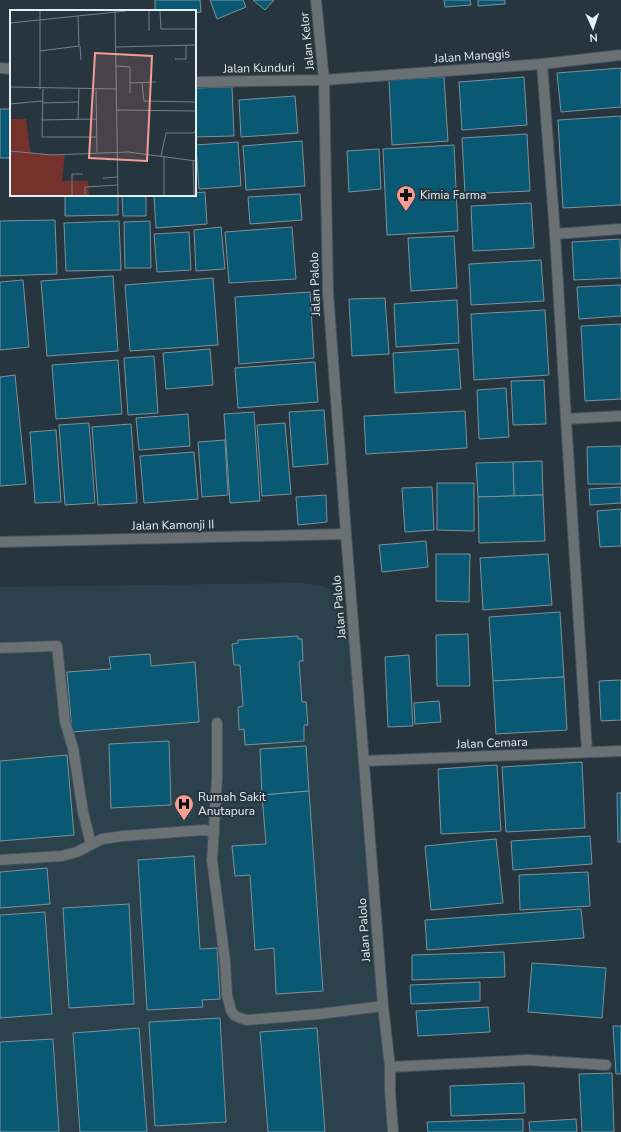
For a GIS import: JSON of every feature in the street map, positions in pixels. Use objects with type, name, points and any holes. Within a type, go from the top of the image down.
[{"type":"street","name":"Jalan Kelor","points":[[316,0],[324,80]]},
{"type":"street","name":"Jalan Manggis","points":[[324,80],[542,64],[621,55]]},
{"type":"street","points":[[542,64],[555,234],[588,752]]},
{"type":"street","points":[[0,68],[10,69]]},
{"type":"street","name":"Jalan Kunduri","points":[[196,82],[324,80]]},
{"type":"street","name":"Jalan Palolo","points":[[324,80],[328,292],[383,1006],[390,1067],[393,1132]]},
{"type":"street","points":[[555,234],[621,229]]},
{"type":"street","points":[[566,419],[621,416]]},
{"type":"street","name":"Jalan Kamonji II","points":[[0,542],[346,534]]},
{"type":"street","points":[[0,648],[57,646],[65,722],[73,748],[91,844]]},
{"type":"street","points":[[217,723],[217,778],[212,860],[225,961],[227,995],[231,1010],[234,1015],[247,1020],[319,1014],[383,1006]]},
{"type":"street","name":"Jalan Cemara","points":[[364,761],[621,751]]},
{"type":"street","points":[[0,860],[62,856],[77,852],[102,839],[123,836],[204,830],[214,832]]},
{"type":"street","points":[[390,1067],[528,1060],[606,1065]]},
{"type":"shaded area","name":"Rumah Sakit Anutapura","points":[[303,583],[322,586],[333,591],[342,600],[354,636],[393,1132],[0,1132],[0,587]]},
{"type":"building","points":[[155,0],[200,0],[201,12],[196,13],[196,10],[155,10]]},
{"type":"building","points":[[210,0],[243,0],[246,7],[217,19]]},
{"type":"building","points":[[253,0],[274,0],[265,10]]},
{"type":"building","points":[[444,0],[470,0],[471,5],[445,7]]},
{"type":"building","points":[[478,0],[505,0],[505,4],[478,6]]},
{"type":"building","points":[[621,68],[621,107],[561,112],[557,73]]},
{"type":"building","points":[[444,77],[448,141],[392,145],[389,80]]},
{"type":"building","points":[[524,77],[527,125],[462,130],[459,82]]},
{"type":"building","points":[[232,87],[234,136],[196,137],[196,88]]},
{"type":"building","points":[[295,96],[298,133],[241,137],[239,100]]},
{"type":"building","points":[[0,109],[10,109],[10,158],[0,158]]},
{"type":"building","points":[[621,116],[621,205],[563,208],[558,120]]},
{"type":"building","points":[[527,134],[530,191],[465,194],[462,138]]},
{"type":"building","points":[[302,141],[305,186],[246,190],[243,146]]},
{"type":"building","points":[[238,142],[241,186],[199,189],[196,145]]},
{"type":"building","points":[[454,145],[458,231],[387,235],[383,149]]},
{"type":"building","points":[[379,149],[381,189],[349,192],[347,151]]},
{"type":"building","points":[[205,192],[207,224],[156,228],[154,196],[196,196],[196,193]]},
{"type":"building","points":[[300,194],[302,220],[250,224],[248,197]]},
{"type":"building","points":[[65,196],[118,196],[118,215],[65,216]]},
{"type":"building","points":[[122,196],[146,196],[146,216],[123,216]]},
{"type":"building","points":[[531,203],[534,248],[473,251],[471,206]]},
{"type":"building","points":[[55,220],[57,274],[0,276],[0,221]]},
{"type":"building","points":[[119,221],[121,270],[66,271],[64,223]]},
{"type":"building","points":[[150,221],[151,268],[125,268],[124,222]]},
{"type":"building","points":[[221,227],[225,269],[196,271],[194,230]]},
{"type":"building","points":[[292,227],[296,279],[229,283],[225,232]]},
{"type":"building","points":[[189,232],[191,270],[157,272],[154,234]]},
{"type":"building","points":[[454,236],[457,288],[411,291],[408,238]]},
{"type":"building","points":[[620,239],[621,278],[574,280],[572,242]]},
{"type":"building","points":[[541,260],[544,301],[471,305],[469,264]]},
{"type":"building","points":[[113,276],[118,351],[47,356],[41,281]]},
{"type":"building","points":[[213,278],[218,345],[130,351],[125,285]]},
{"type":"building","points":[[23,280],[29,347],[0,350],[0,282]]},
{"type":"building","points":[[621,285],[621,316],[579,319],[577,287]]},
{"type":"building","points":[[310,292],[314,358],[239,364],[235,297]]},
{"type":"building","points":[[385,298],[389,354],[352,356],[349,299]]},
{"type":"building","points":[[457,300],[459,343],[396,347],[394,304]]},
{"type":"building","points":[[545,310],[549,375],[474,380],[471,314]]},
{"type":"building","points":[[621,324],[621,399],[585,401],[581,326]]},
{"type":"building","points":[[210,349],[213,385],[166,389],[163,353]]},
{"type":"building","points":[[458,349],[461,389],[395,393],[393,353]]},
{"type":"building","points":[[154,356],[158,413],[128,415],[124,358]]},
{"type":"building","points":[[118,360],[122,414],[56,419],[52,365]]},
{"type":"building","points":[[315,362],[318,402],[238,408],[235,368]]},
{"type":"building","points":[[15,375],[26,484],[0,486],[0,377]]},
{"type":"building","points":[[544,380],[546,424],[513,425],[511,381]]},
{"type":"building","points":[[506,388],[509,437],[479,439],[477,390]]},
{"type":"building","points":[[324,410],[328,464],[293,467],[289,412]]},
{"type":"building","points":[[465,411],[467,448],[366,454],[364,416]]},
{"type":"building","points":[[254,412],[260,501],[230,503],[224,414]]},
{"type":"building","points":[[188,414],[190,446],[139,450],[136,418]]},
{"type":"building","points":[[89,423],[95,503],[65,505],[59,425]]},
{"type":"building","points":[[285,423],[291,494],[262,496],[257,425]]},
{"type":"building","points":[[131,424],[137,503],[98,505],[92,427]]},
{"type":"building","points":[[56,430],[61,502],[35,503],[30,432]]},
{"type":"building","points":[[225,440],[228,495],[202,497],[198,442]]},
{"type":"building","points":[[621,446],[621,484],[588,484],[587,447]]},
{"type":"building","points":[[194,452],[198,499],[144,503],[140,456]]},
{"type":"building","points":[[542,461],[543,495],[514,496],[513,462]]},
{"type":"building","points":[[513,462],[514,496],[478,497],[476,463]]},
{"type":"building","points":[[437,483],[474,483],[474,531],[437,530]]},
{"type":"building","points":[[432,487],[434,530],[405,532],[402,488]]},
{"type":"building","points":[[621,487],[621,503],[590,505],[589,489]]},
{"type":"building","points":[[326,495],[327,522],[298,525],[296,497]]},
{"type":"building","points":[[543,495],[545,541],[479,543],[478,497]]},
{"type":"building","points":[[621,509],[621,546],[600,547],[597,511]]},
{"type":"building","points":[[426,541],[428,567],[382,572],[379,545]]},
{"type":"building","points":[[436,554],[470,554],[469,602],[436,601]]},
{"type":"building","points":[[548,554],[552,605],[483,610],[480,558]]},
{"type":"building","points":[[560,612],[564,677],[493,681],[489,617]]},
{"type":"building","points":[[468,634],[470,686],[437,686],[436,635]]},
{"type":"building","points":[[298,636],[298,639],[302,639],[303,661],[299,661],[302,702],[306,702],[308,725],[304,725],[304,741],[245,745],[244,729],[239,730],[238,707],[243,706],[240,665],[234,665],[232,644],[238,643],[238,640]]},
{"type":"building","points":[[150,654],[151,666],[195,662],[199,722],[72,732],[67,672],[111,669],[109,657]]},
{"type":"building","points":[[409,655],[413,726],[388,727],[385,657]]},
{"type":"building","points":[[564,677],[567,730],[496,734],[493,681]]},
{"type":"building","points":[[621,680],[621,720],[601,721],[599,681]]},
{"type":"building","points":[[439,701],[441,722],[415,724],[414,703]]},
{"type":"building","points":[[169,741],[171,805],[111,808],[109,744]]},
{"type":"building","points":[[306,746],[309,791],[262,795],[260,749]]},
{"type":"building","points":[[67,755],[74,835],[0,841],[0,761]]},
{"type":"building","points":[[582,762],[585,828],[506,832],[502,767]]},
{"type":"building","points":[[497,765],[501,831],[441,834],[438,769]]},
{"type":"building","points":[[309,791],[323,991],[276,994],[274,948],[255,950],[250,875],[235,876],[232,846],[266,844],[262,795]]},
{"type":"building","points":[[617,793],[621,793],[621,842],[618,842]]},
{"type":"building","points":[[590,836],[592,864],[513,870],[511,841]]},
{"type":"building","points":[[496,839],[503,903],[431,910],[425,846]]},
{"type":"building","points":[[194,856],[200,949],[217,948],[220,999],[202,1000],[203,1007],[147,1010],[138,860]]},
{"type":"building","points":[[47,868],[50,904],[0,908],[0,872]]},
{"type":"building","points":[[588,872],[590,906],[520,910],[519,875]]},
{"type":"building","points":[[129,904],[134,1004],[69,1008],[63,908]]},
{"type":"building","points":[[581,909],[584,938],[427,950],[425,920]]},
{"type":"building","points":[[45,912],[52,1014],[0,1018],[0,915]]},
{"type":"building","points":[[504,952],[505,977],[412,980],[412,955]]},
{"type":"building","points":[[532,963],[606,968],[602,1018],[528,1012]]},
{"type":"building","points":[[480,982],[480,1001],[411,1004],[410,985]]},
{"type":"building","points":[[488,1007],[490,1032],[418,1036],[416,1011]]},
{"type":"building","points":[[220,1018],[226,1122],[155,1126],[149,1022]]},
{"type":"building","points":[[613,1026],[621,1026],[621,1074],[616,1074]]},
{"type":"building","points":[[139,1028],[147,1132],[80,1132],[73,1033]]},
{"type":"building","points":[[317,1028],[325,1132],[268,1132],[260,1032]]},
{"type":"building","points":[[53,1039],[59,1132],[0,1132],[0,1042]]},
{"type":"building","points":[[612,1073],[614,1132],[582,1132],[579,1074]]},
{"type":"building","points":[[524,1083],[525,1113],[451,1116],[450,1086]]},
{"type":"building","points":[[523,1119],[523,1132],[428,1132],[427,1122]]},
{"type":"building","points":[[576,1119],[577,1132],[530,1132],[529,1122]]},
{"type":"place","name":"Kimia Farma","points":[[406,212]]},
{"type":"place","name":"Rumah Sakit Anutapura","points":[[184,821]]}]
